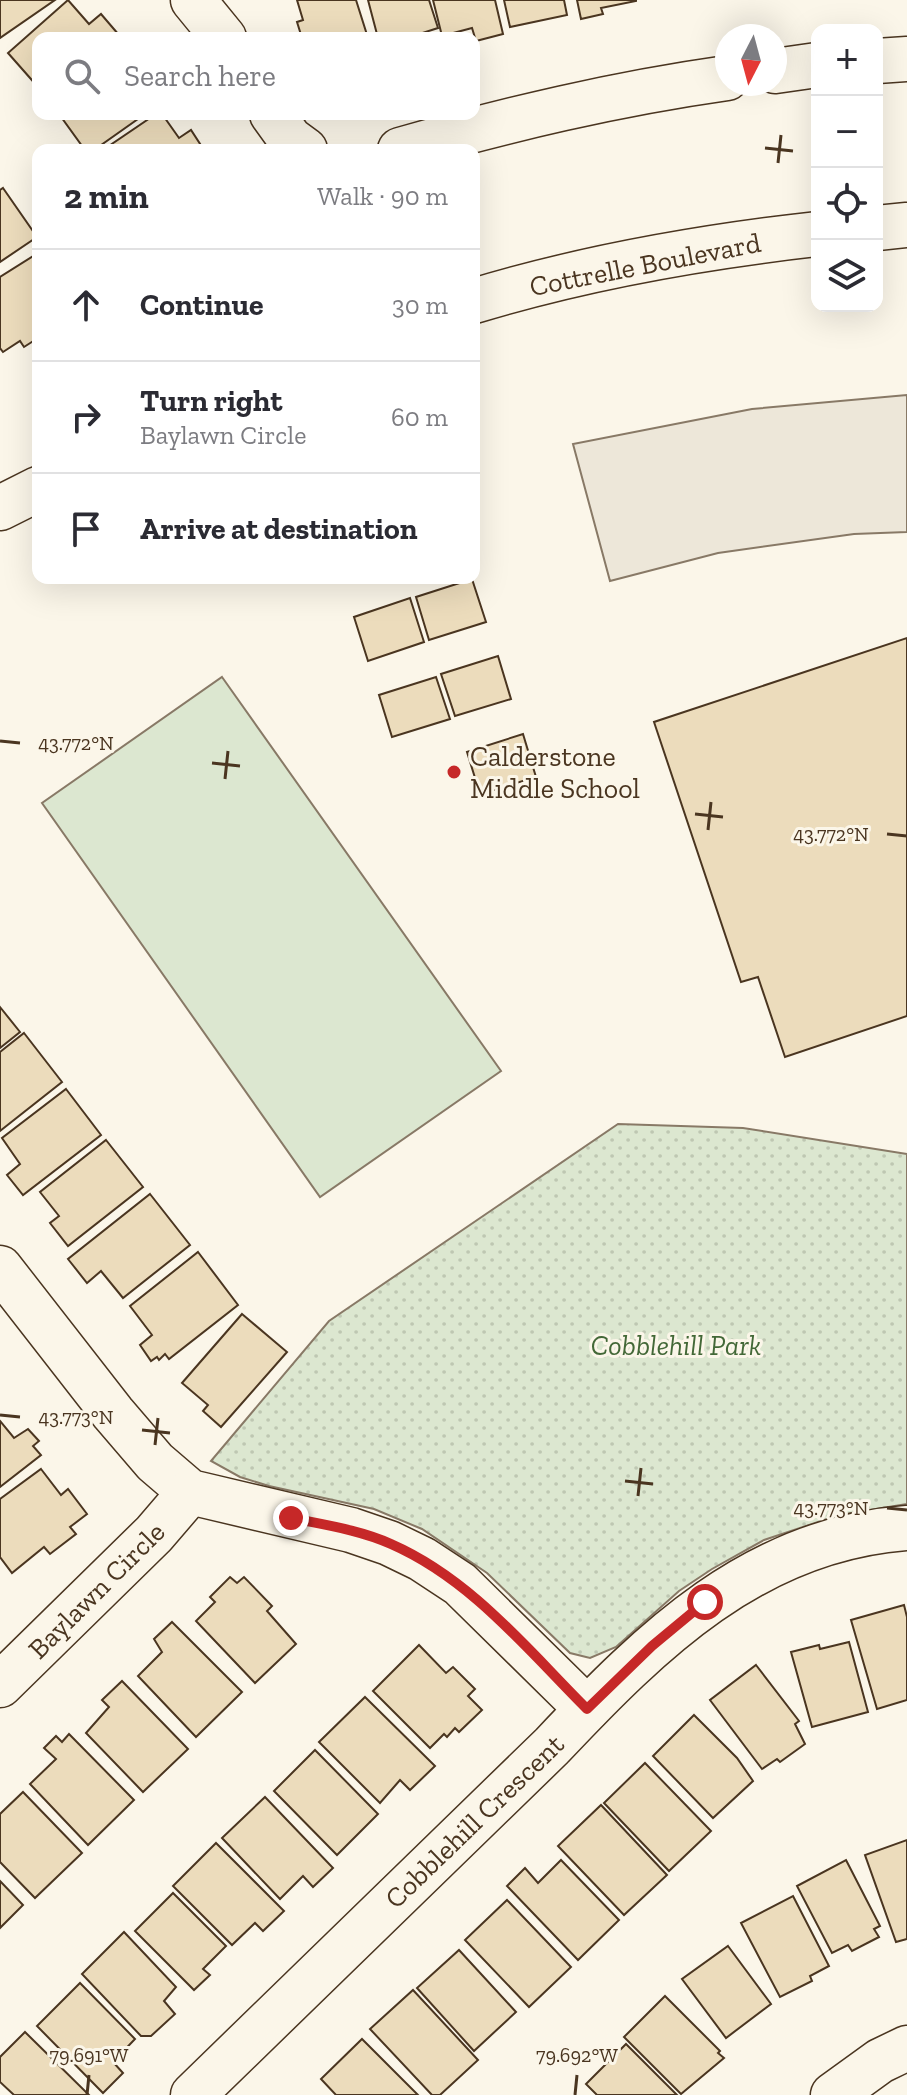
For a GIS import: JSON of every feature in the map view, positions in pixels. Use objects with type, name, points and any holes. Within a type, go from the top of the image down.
[{"type":"street","points":[[193,0],[219,32]]},
{"type":"street","points":[[883,61],[907,59]]},
{"type":"street","points":[[787,69],[811,66]]},
{"type":"street","points":[[421,144],[521,116],[715,80]]},
{"type":"street","points":[[276,120],[297,144]]},
{"type":"street","points":[[883,227],[907,225]]},
{"type":"street","name":"Cottrelle Boulevard","points":[[480,299],[619,263],[811,235]]},
{"type":"street","points":[[0,508],[32,492]]},
{"type":"street","points":[[0,1268],[113,1413],[155,1462],[190,1492],[351,1530],[422,1559],[470,1594],[587,1709]]},
{"type":"street","name":"Baylawn Circle","points":[[0,1685],[154,1534],[190,1492]]},
{"type":"street","name":"Cobblehill Crescent","points":[[193,2095],[652,1646],[705,1602],[756,1571],[805,1551],[848,1537],[907,1528]]},
{"type":"street","points":[[833,2095],[880,2061],[907,2048]]},
{"type":"green space","points":[[222,677],[501,1071],[320,1197],[42,803]]},
{"type":"green space","name":"Cobblehill Park","points":[[618,1124],[743,1128],[907,1154],[907,1504],[839,1515],[764,1540],[679,1591],[616,1647],[590,1658],[570,1653],[487,1573],[422,1529],[374,1509],[240,1477],[211,1461],[329,1321]]},
{"type":"shaded area","points":[[907,395],[907,532],[854,534],[718,553],[610,581],[573,444],[752,409]]},
{"type":"building","points":[[0,0],[55,0],[0,38]]},
{"type":"building","points":[[68,0],[89,24],[101,14],[116,32],[32,32],[32,80],[8,53]]},
{"type":"building","points":[[297,0],[356,0],[366,32],[300,32],[297,22],[303,20]]},
{"type":"building","points":[[368,0],[429,0],[438,28],[425,32],[376,32]]},
{"type":"building","points":[[433,0],[495,0],[503,34],[480,40],[480,32],[473,32],[472,28],[441,32]]},
{"type":"building","points":[[504,0],[564,0],[567,15],[510,27]]},
{"type":"building","points":[[577,0],[636,1],[601,8],[603,14],[581,19]]},
{"type":"building","points":[[63,120],[136,120],[102,144],[81,144]]},
{"type":"building","points":[[147,120],[166,120],[179,138],[191,130],[200,144],[112,144]]},
{"type":"building","points":[[3,188],[32,230],[32,240],[0,262],[0,190]]},
{"type":"building","points":[[32,257],[32,342],[24,347],[20,341],[3,352],[0,348],[0,277]]},
{"type":"building","points":[[456,584],[474,584],[486,622],[429,640],[416,597]]},
{"type":"building","points":[[410,598],[424,642],[368,661],[354,617]]},
{"type":"building","points":[[907,638],[907,1016],[785,1057],[758,977],[741,982],[654,722]]},
{"type":"building","points":[[498,656],[511,699],[455,716],[441,674]]},
{"type":"building","points":[[436,677],[450,719],[392,737],[379,695]]},
{"type":"building","points":[[523,734],[536,777],[480,794],[467,752]]},
{"type":"building","points":[[0,1007],[20,1032],[0,1048]]},
{"type":"building","points":[[24,1033],[62,1082],[0,1131],[0,1052]]},
{"type":"building","points":[[66,1089],[101,1135],[23,1195],[7,1175],[20,1164],[2,1138]]},
{"type":"building","points":[[106,1140],[143,1187],[68,1246],[50,1223],[59,1216],[40,1192]]},
{"type":"building","points":[[150,1194],[190,1245],[123,1298],[101,1271],[87,1283],[68,1259]]},
{"type":"building","points":[[198,1252],[238,1305],[169,1359],[165,1354],[159,1360],[157,1357],[151,1361],[140,1345],[152,1335],[130,1306]]},
{"type":"building","points":[[242,1314],[287,1352],[221,1427],[203,1411],[208,1405],[182,1383]]},
{"type":"building","points":[[0,1421],[14,1438],[28,1429],[39,1441],[33,1446],[41,1455],[0,1487]]},
{"type":"building","points":[[41,1469],[61,1495],[68,1489],[87,1514],[70,1527],[76,1534],[50,1554],[44,1547],[12,1573],[0,1557],[0,1499]]},
{"type":"building","points":[[230,1577],[237,1583],[244,1577],[272,1606],[267,1611],[296,1644],[255,1683],[196,1621],[215,1602],[210,1597]]},
{"type":"building","points":[[904,1605],[907,1617],[907,1700],[877,1709],[851,1620]]},
{"type":"building","points":[[172,1622],[242,1692],[196,1737],[138,1676],[162,1652],[154,1639]]},
{"type":"building","points":[[849,1642],[868,1712],[812,1727],[791,1652]]},
{"type":"building","points":[[419,1645],[446,1673],[453,1667],[475,1689],[468,1696],[482,1710],[459,1732],[455,1728],[447,1737],[444,1734],[430,1748],[373,1691]]},
{"type":"building","points":[[756,1665],[799,1721],[795,1724],[805,1744],[780,1762],[777,1759],[762,1769],[710,1700]]},
{"type":"building","points":[[122,1681],[188,1749],[143,1792],[86,1733],[109,1707],[102,1700]]},
{"type":"building","points":[[365,1697],[435,1766],[410,1790],[400,1780],[380,1803],[319,1742]]},
{"type":"building","points":[[694,1715],[737,1758],[753,1781],[713,1818],[653,1756]]},
{"type":"building","points":[[69,1734],[134,1800],[88,1845],[30,1784],[56,1759],[44,1748],[56,1736],[62,1742]]},
{"type":"building","points":[[315,1750],[378,1814],[337,1855],[274,1791]]},
{"type":"building","points":[[645,1763],[711,1831],[669,1871],[604,1803]]},
{"type":"building","points":[[23,1792],[82,1853],[35,1898],[0,1862],[0,1814]]},
{"type":"building","points":[[265,1797],[333,1868],[313,1887],[303,1876],[280,1899],[222,1838]]},
{"type":"building","points":[[601,1805],[667,1875],[624,1915],[558,1846]]},
{"type":"building","points":[[907,1840],[907,1939],[896,1942],[865,1855]]},
{"type":"building","points":[[216,1843],[284,1911],[263,1931],[255,1923],[232,1945],[173,1886]]},
{"type":"building","points":[[561,1860],[619,1920],[578,1960],[507,1886],[525,1868],[538,1883]]},
{"type":"building","points":[[846,1860],[880,1926],[874,1929],[879,1937],[852,1951],[848,1945],[832,1953],[797,1886]]},
{"type":"building","points":[[0,1881],[23,1905],[0,1928]]},
{"type":"building","points":[[173,1893],[226,1946],[203,1969],[210,1975],[194,1990],[135,1931]]},
{"type":"building","points":[[793,1896],[829,1966],[810,1976],[812,1981],[780,1997],[741,1923]]},
{"type":"building","points":[[507,1900],[571,1967],[529,2007],[465,1940]]},
{"type":"building","points":[[124,1932],[176,1987],[164,2001],[175,2014],[151,2036],[141,2036],[82,1974]]},
{"type":"building","points":[[728,1946],[771,2004],[726,2038],[682,1979]]},
{"type":"building","points":[[459,1950],[516,2012],[474,2051],[417,1988]]},
{"type":"building","points":[[80,1983],[135,2039],[113,2062],[123,2073],[103,2093],[37,2026]]},
{"type":"building","points":[[413,1990],[478,2060],[440,2095],[432,2095],[370,2029]]},
{"type":"building","points":[[665,1996],[724,2058],[681,2094],[624,2037]]},
{"type":"building","points":[[25,2032],[89,2095],[14,2095],[0,2082],[0,2057]]},
{"type":"building","points":[[362,2039],[418,2095],[336,2095],[321,2079]]},
{"type":"building","points":[[626,2044],[677,2095],[597,2095],[586,2084]]},
{"type":"place","name":"Calderstone Middle School","points":[[454,772]]},
{"type":"route","points":[[291,1518],[351,1530],[389,1543],[439,1569],[502,1623],[587,1709],[652,1646],[705,1602]]}]
